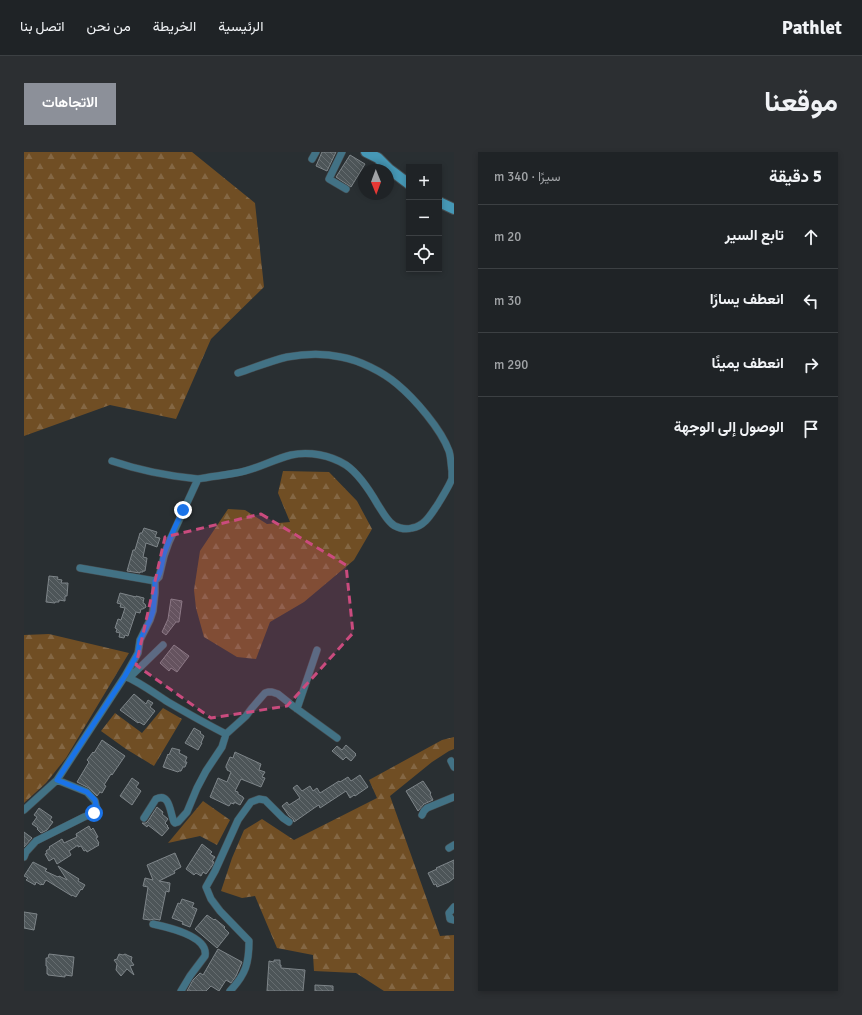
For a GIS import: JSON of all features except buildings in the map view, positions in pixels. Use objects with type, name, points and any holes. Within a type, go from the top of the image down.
[{"type":"main road","points":[[366,152],[378,155],[388,168],[406,182]]},
{"type":"main road","points":[[442,204],[454,210]]},
{"type":"street","points":[[312,159],[316,152]]},
{"type":"street","points":[[342,152],[329,179],[346,189]]},
{"type":"street","points":[[112,461],[138,470],[168,476],[198,479],[244,472],[292,455],[319,454],[347,466],[366,487],[390,523],[400,528],[411,529],[423,524],[440,501],[452,478],[452,466],[449,451],[440,433],[410,396],[396,383],[379,372],[353,360],[340,356],[310,354],[286,358],[238,373]]},
{"type":"street","points":[[24,810],[57,780],[127,677],[138,653],[140,640],[153,611],[155,581],[159,577],[169,542],[198,479]]},
{"type":"street","points":[[80,568],[155,581]]},
{"type":"street","points":[[127,677],[163,645]]},
{"type":"street","points":[[298,709],[317,650]]},
{"type":"street","points":[[127,677],[194,717],[226,734]]},
{"type":"street","points":[[144,818],[156,799],[159,798],[162,798],[168,803],[175,823],[183,817],[187,812],[206,771],[222,748],[226,734],[246,716],[265,693],[274,692],[278,694],[337,738]]},
{"type":"street","points":[[24,857],[26,852],[36,841],[94,813],[97,810],[95,800],[87,792],[57,780]]},
{"type":"street","points":[[422,815],[427,808],[454,797]]},
{"type":"street","points":[[230,991],[237,984],[248,962],[249,941],[215,905],[206,887],[215,871],[238,820],[251,802],[259,799],[265,800],[289,822]]},
{"type":"street","points":[[454,907],[449,913],[450,919],[454,920]]},
{"type":"street","points":[[153,924],[186,933],[202,944],[205,950],[205,956],[181,991]]},
{"type":"highlighted area","points":[[261,514],[346,565],[353,633],[287,706],[211,718],[136,665],[165,537]]},
{"type":"green space","points":[[24,152],[192,152],[255,203],[264,287],[211,339],[176,419],[110,405],[24,436]]},
{"type":"green space","points":[[283,471],[329,472],[357,501],[372,529],[354,560],[304,602],[270,622],[256,659],[237,657],[204,637],[196,608],[194,590],[200,551],[228,509],[245,510],[267,524],[290,522],[278,493]]},
{"type":"green space","points":[[49,634],[129,653],[66,758],[46,783],[24,803],[24,635]]},
{"type":"green space","points":[[163,708],[182,719],[154,766],[126,749],[101,731],[115,713],[142,733]]},
{"type":"green space","points":[[454,737],[454,749],[432,762],[390,796],[440,936],[454,935],[454,991],[384,991],[356,973],[314,971],[313,955],[277,948],[255,896],[242,898],[221,891],[232,858],[244,830],[262,819],[294,840],[377,798],[369,780],[442,740]]},
{"type":"green space","points":[[203,801],[230,820],[217,845],[200,836],[168,843]]},
{"type":"route","points":[[94,813],[97,810],[95,800],[87,792],[57,780],[125,676],[138,653],[140,640],[153,611],[155,581],[159,577],[164,556],[183,510]]}]
